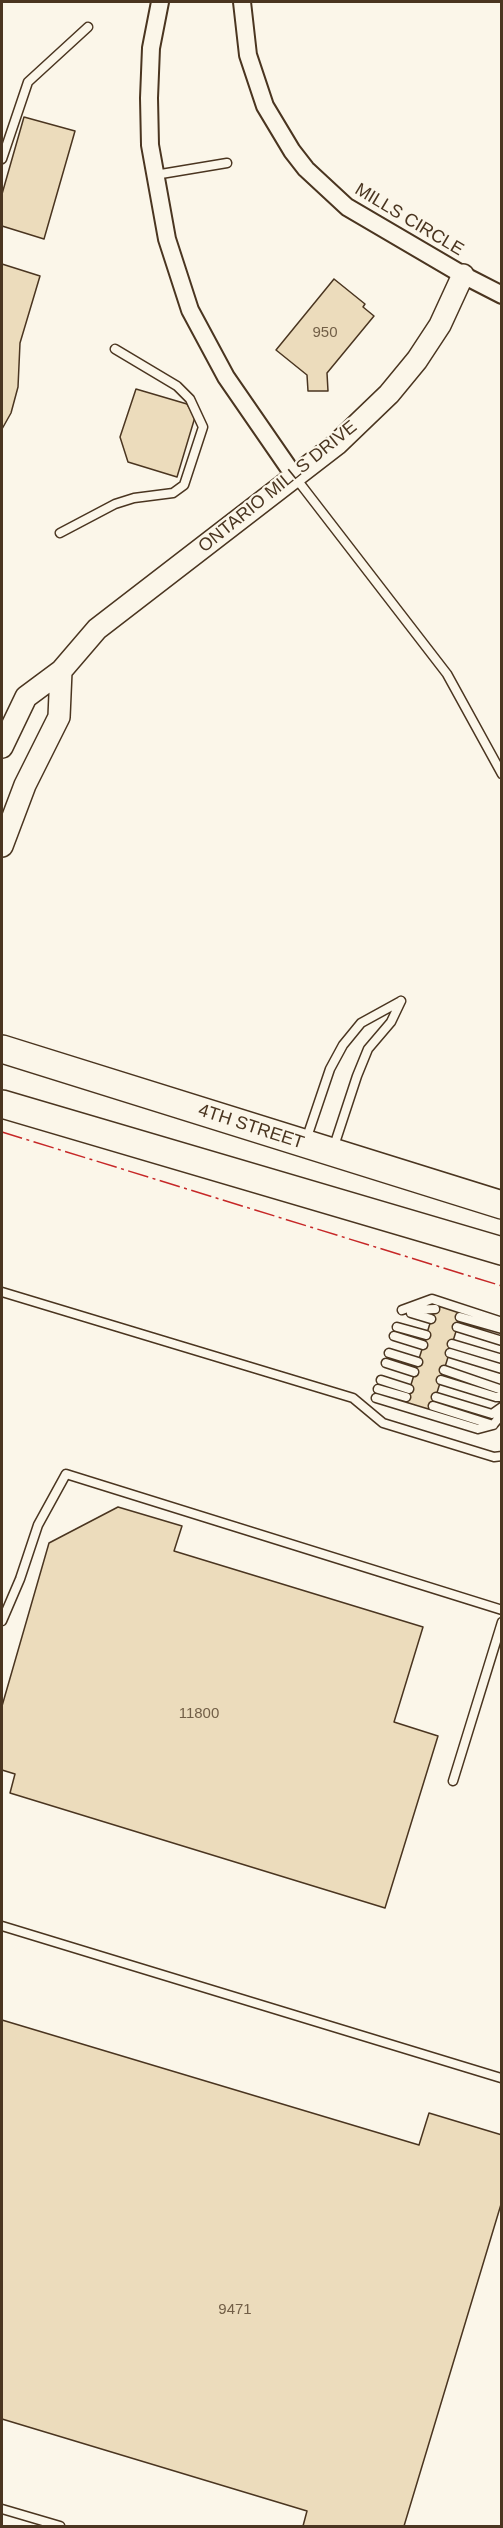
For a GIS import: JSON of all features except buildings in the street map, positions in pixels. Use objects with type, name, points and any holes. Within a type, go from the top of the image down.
[{"type":"main road","name":"4TH STREET","points":[[2,1048],[501,1205]]},
{"type":"main road","points":[[2,1104],[501,1251]]},
{"type":"street","points":[[160,2],[151,48],[150,145],[166,239],[190,309],[226,377],[295,477]]},
{"type":"street","name":"MILLS CIRCLE","points":[[242,2],[244,29],[253,74],[265,106],[292,151],[306,169],[347,207],[501,295]]},
{"type":"street","name":"ONTARIO MILLS DRIVE","points":[[2,747],[26,697],[61,670],[97,629],[337,444],[389,393],[417,360],[440,325],[463,275]]},
{"type":"street","points":[[2,846],[25,785],[59,717],[61,670]]},
{"type":"lane","points":[[2,159],[28,82],[88,27]]},
{"type":"lane","points":[[155,174],[227,163]]},
{"type":"lane","points":[[60,533],[115,504],[134,498],[173,494],[184,484],[203,427],[190,399],[177,386],[115,349]]},
{"type":"lane","points":[[295,477],[447,674],[501,774]]},
{"type":"lane","points":[[304,1144],[330,1070],[343,1045],[361,1023],[401,1001],[391,1022],[368,1049],[332,1153]]},
{"type":"lane","points":[[2,1292],[353,1398],[383,1423],[494,1457],[501,1456]]},
{"type":"lane","points":[[402,1310],[432,1299],[501,1322]]},
{"type":"lane","points":[[402,1310],[435,1309]]},
{"type":"lane","points":[[402,1310],[431,1319]]},
{"type":"lane","points":[[460,1317],[501,1329]]},
{"type":"lane","points":[[397,1327],[426,1335]]},
{"type":"lane","points":[[458,1327],[501,1341]]},
{"type":"lane","points":[[394,1336],[423,1345]]},
{"type":"lane","points":[[501,1359],[451,1348],[501,1369]]},
{"type":"lane","points":[[389,1353],[418,1362]]},
{"type":"lane","points":[[386,1363],[414,1372]]},
{"type":"lane","points":[[444,1370],[501,1390]]},
{"type":"lane","points":[[441,1380],[501,1397]]},
{"type":"lane","points":[[407,1393],[378,1389],[478,1429],[493,1425],[501,1414]]},
{"type":"lane","points":[[493,1425],[435,1402],[492,1414],[501,1407]]},
{"type":"lane","points":[[2,1621],[20,1579],[38,1525],[66,1474],[501,1610]]},
{"type":"lane","points":[[453,1781],[501,1623]]},
{"type":"lane","points":[[2,1926],[501,2078]]},
{"type":"lane","points":[[2,2509],[60,2526]]},
{"type":"power","points":[[2,1132],[502,1286]]}]
